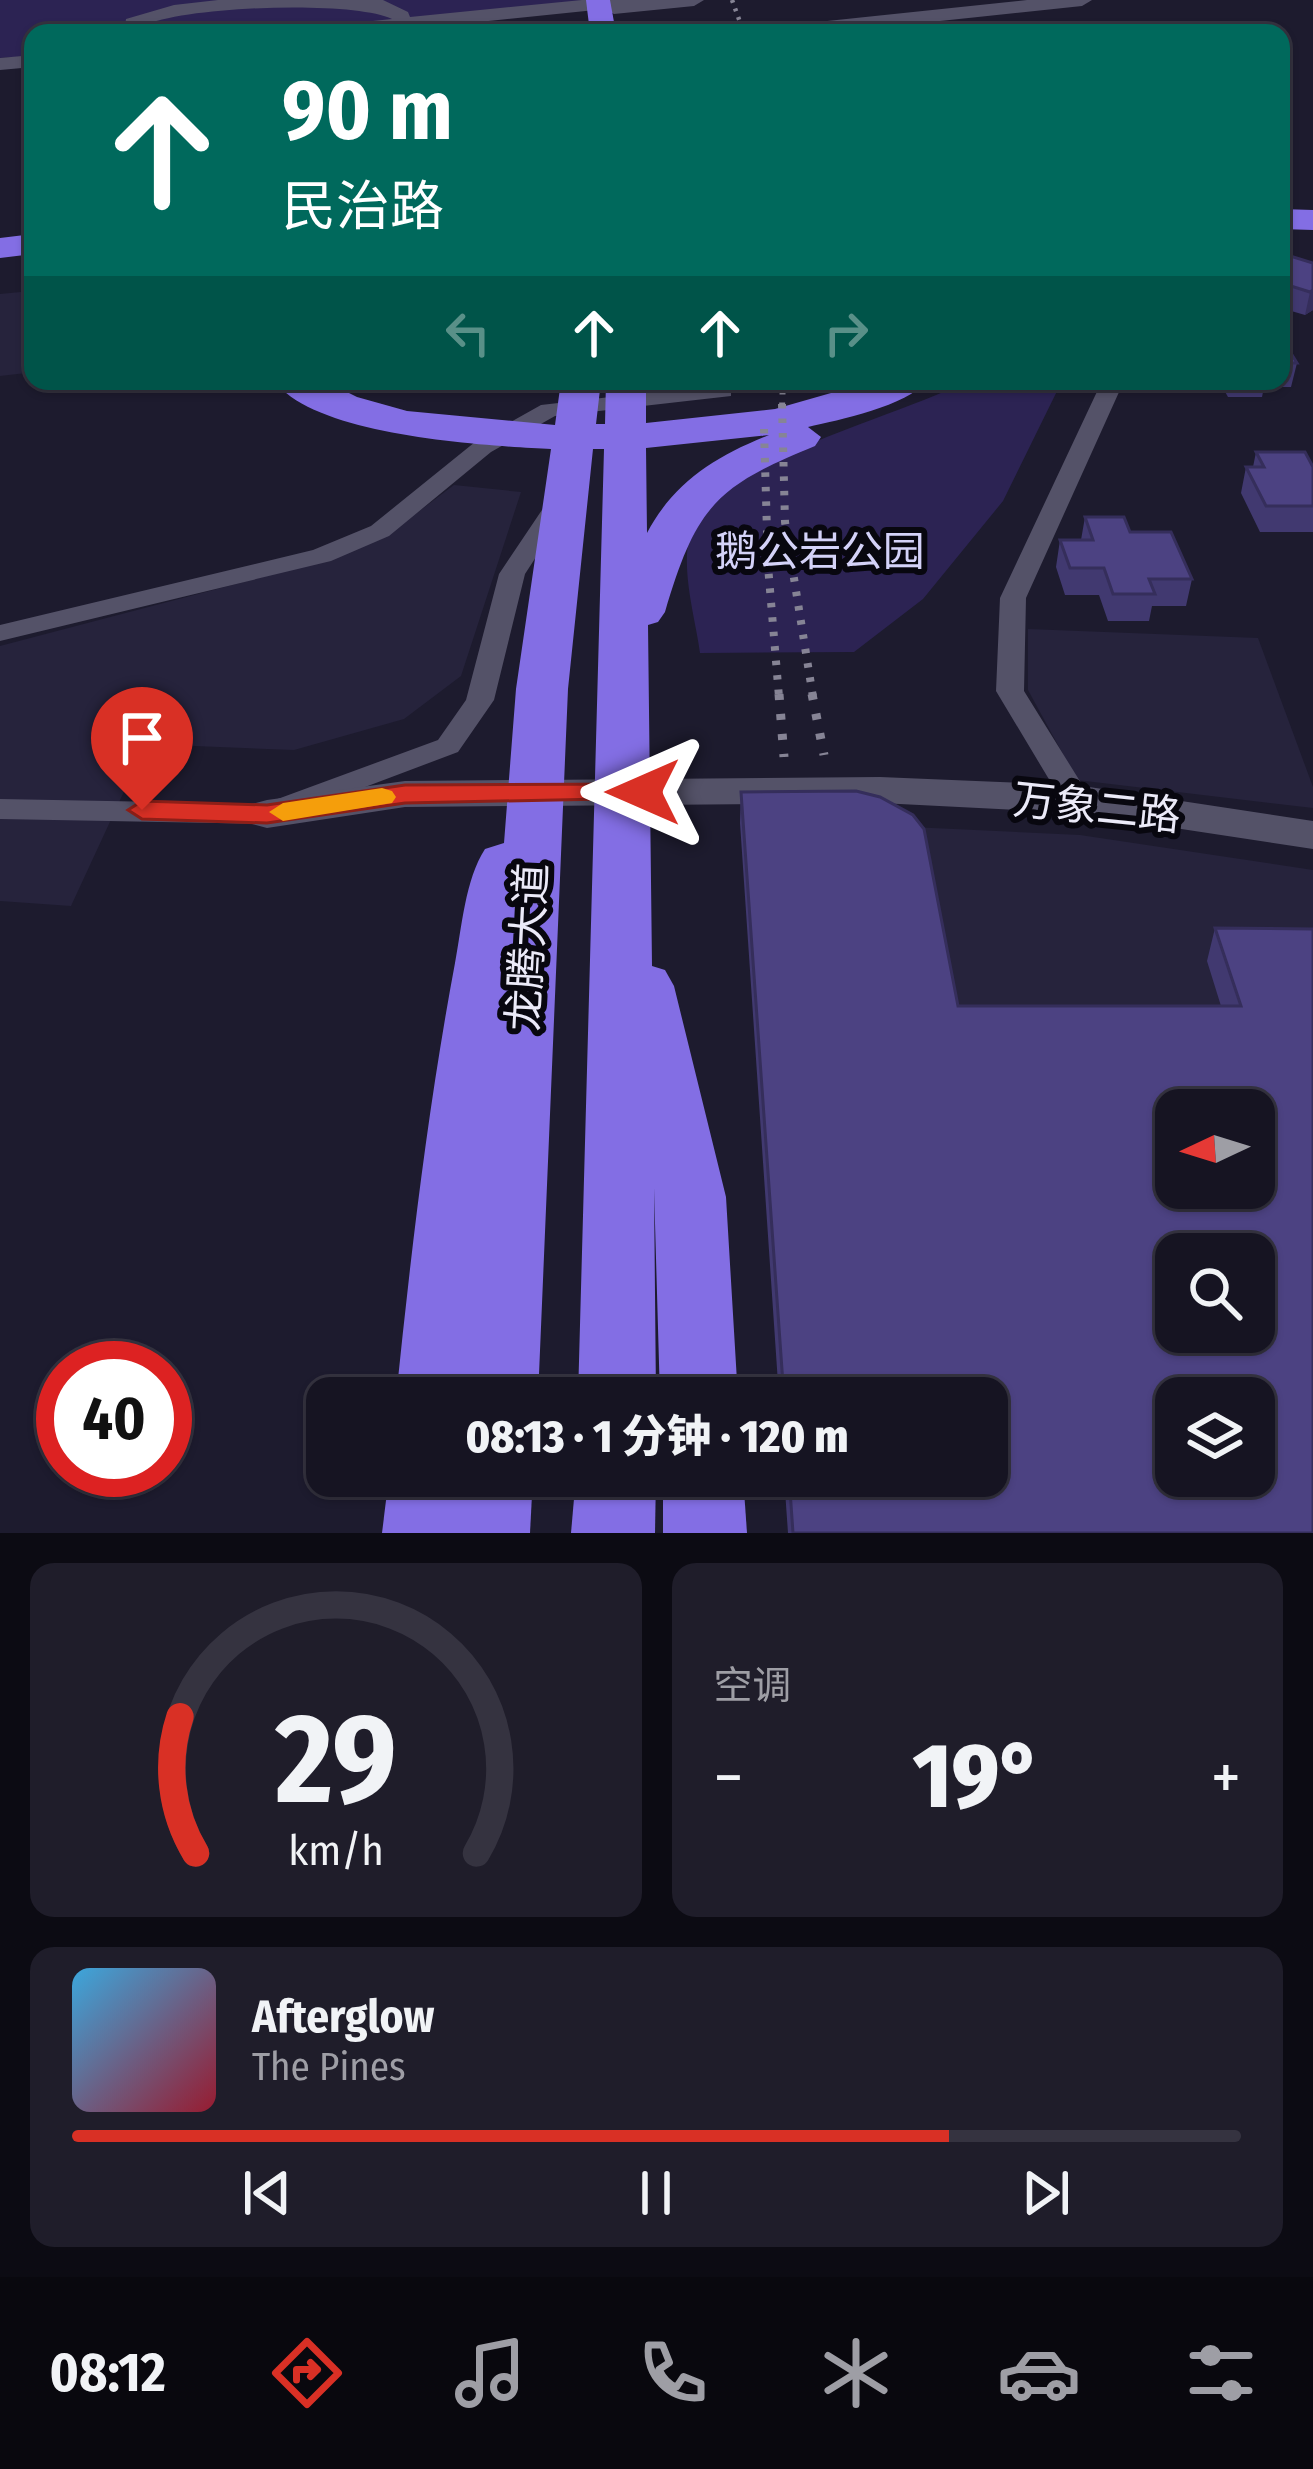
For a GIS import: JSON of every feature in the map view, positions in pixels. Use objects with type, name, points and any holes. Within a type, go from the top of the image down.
[{"type":"highway","points":[[312,390],[358,414],[434,428],[611,436],[764,423],[827,411],[882,390]]},
{"type":"highway","points":[[353,390],[439,412],[598,422],[750,410],[842,390]]},
{"type":"highway","name":"龙腾大道","points":[[500,1377],[542,689],[562,497],[576,436],[579,390]]},
{"type":"highway","points":[[617,1377],[622,678],[643,530],[627,390]]},
{"type":"highway","points":[[643,530],[742,459],[923,390]]},
{"type":"highway","points":[[437,1377],[484,960],[542,689]]},
{"type":"highway","points":[[623,900],[692,1197],[699,1377]]},
{"type":"highway","points":[[424,1533],[427,1497]]},
{"type":"highway","points":[[488,1533],[491,1497]]},
{"type":"highway","points":[[613,1533],[615,1497]]},
{"type":"highway","points":[[704,1497],[705,1533]]},
{"type":"main road","points":[[404,24],[640,0]]},
{"type":"main road","points":[[466,24],[694,0]]},
{"type":"main road","points":[[529,24],[706,0]]},
{"type":"main road","points":[[855,24],[1082,0]]},
{"type":"main road","points":[[133,24],[140,17],[172,8],[362,1],[402,16]]},
{"type":"main road","name":"万象二路","points":[[887,802],[1076,799],[1313,835]]},
{"type":"main road","points":[[267,814],[399,806],[887,802]]},
{"type":"main road","name":"万象二路","points":[[887,802],[1084,823],[1313,857]]},
{"type":"street","points":[[1076,799],[1010,691],[1013,598],[1109,390]]},
{"type":"street","points":[[0,633],[322,556],[380,531],[483,447],[549,410],[723,391]]},
{"type":"street","points":[[0,809],[267,814],[448,746],[480,700],[512,574],[562,497]]},
{"type":"shaded area","points":[[24,292],[24,373],[0,376],[0,294]]},
{"type":"shaded area","points":[[454,485],[521,492],[461,676],[404,719],[294,750],[146,744],[71,906],[0,901],[0,646],[327,560],[390,533]]},
{"type":"shaded area","points":[[1028,629],[1258,638],[1313,787],[1313,808],[1077,780],[1028,690]]},
{"type":"shaded area","points":[[911,827],[1080,835],[1313,870],[1313,1533],[1034,1533]]},
{"type":"green space","points":[[0,0],[607,0],[368,24],[24,24],[24,57],[0,58]]},
{"type":"green space","name":"鹅公岩公园","points":[[946,390],[1058,390],[1003,501],[923,599],[854,652],[700,653],[687,548],[697,517],[716,495],[781,457]]},
{"type":"building","points":[[1290,256],[1313,263],[1310,292],[1290,286]]},
{"type":"building","points":[[1256,452],[1305,452],[1313,467],[1313,506],[1266,506],[1246,467],[1264,467]]},
{"type":"building","points":[[1085,517],[1124,517],[1130,532],[1171,532],[1192,579],[1149,579],[1155,594],[1113,594],[1104,568],[1070,568],[1060,540],[1093,540]]},
{"type":"building","points":[[856,791],[880,797],[913,815],[924,829],[958,1006],[1241,1006],[1215,928],[1313,929],[1313,1533],[793,1533],[790,1497],[1008,1497],[1008,1377],[783,1377],[741,792]]},
{"type":"railway","points":[[732,0],[741,24]]},
{"type":"railway","points":[[782,406],[783,390]]},
{"type":"railway","points":[[782,406],[785,522],[813,697]]},
{"type":"railway","points":[[764,429],[768,566],[779,697]]},
{"type":"railway","points":[[779,694],[784,757]]},
{"type":"railway","points":[[812,694],[824,755]]},
{"type":"slow traffic","points":[[283,812],[382,797]]},
{"type":"route","points":[[142,810],[267,814],[405,794],[643,792]]}]
